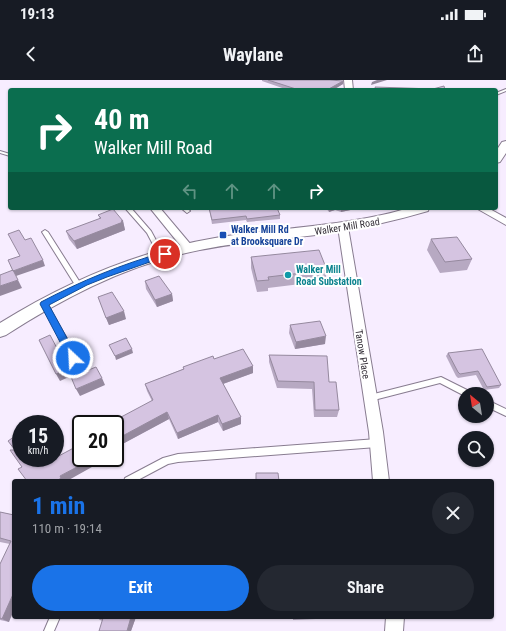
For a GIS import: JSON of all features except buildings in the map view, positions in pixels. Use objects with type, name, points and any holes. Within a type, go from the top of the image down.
[{"type":"street","points":[[498,157],[506,144]]},
{"type":"street","points":[[156,210],[188,248]]},
{"type":"street","name":"Walker Mill Road","points":[[2,327],[79,286],[131,265],[161,255],[188,248],[245,239],[343,227],[383,220],[416,210]]},
{"type":"street","points":[[485,210],[506,222]]},
{"type":"street","name":"Tanow Place","points":[[343,227],[377,443],[381,479]]},
{"type":"street","points":[[394,631],[395,619]]},
{"type":"lane","points":[[130,210],[149,232],[161,255]]},
{"type":"lane","points":[[45,232],[79,286]]},
{"type":"lane","points":[[44,304],[73,358]]},
{"type":"lane","points":[[370,398],[441,380],[458,389]]},
{"type":"lane","points":[[494,406],[506,412]]},
{"type":"lane","points":[[132,479],[166,461],[178,458],[377,443]]},
{"type":"lane","points":[[49,631],[54,619]]},
{"type":"place","name":"Walker Mill Rd at Brooksquare Dr","points":[[223,235]]},
{"type":"place","name":"Walker Mill Road Substation","points":[[288,275]]},
{"type":"route","points":[[73,358],[44,304],[104,275],[165,254]]}]
